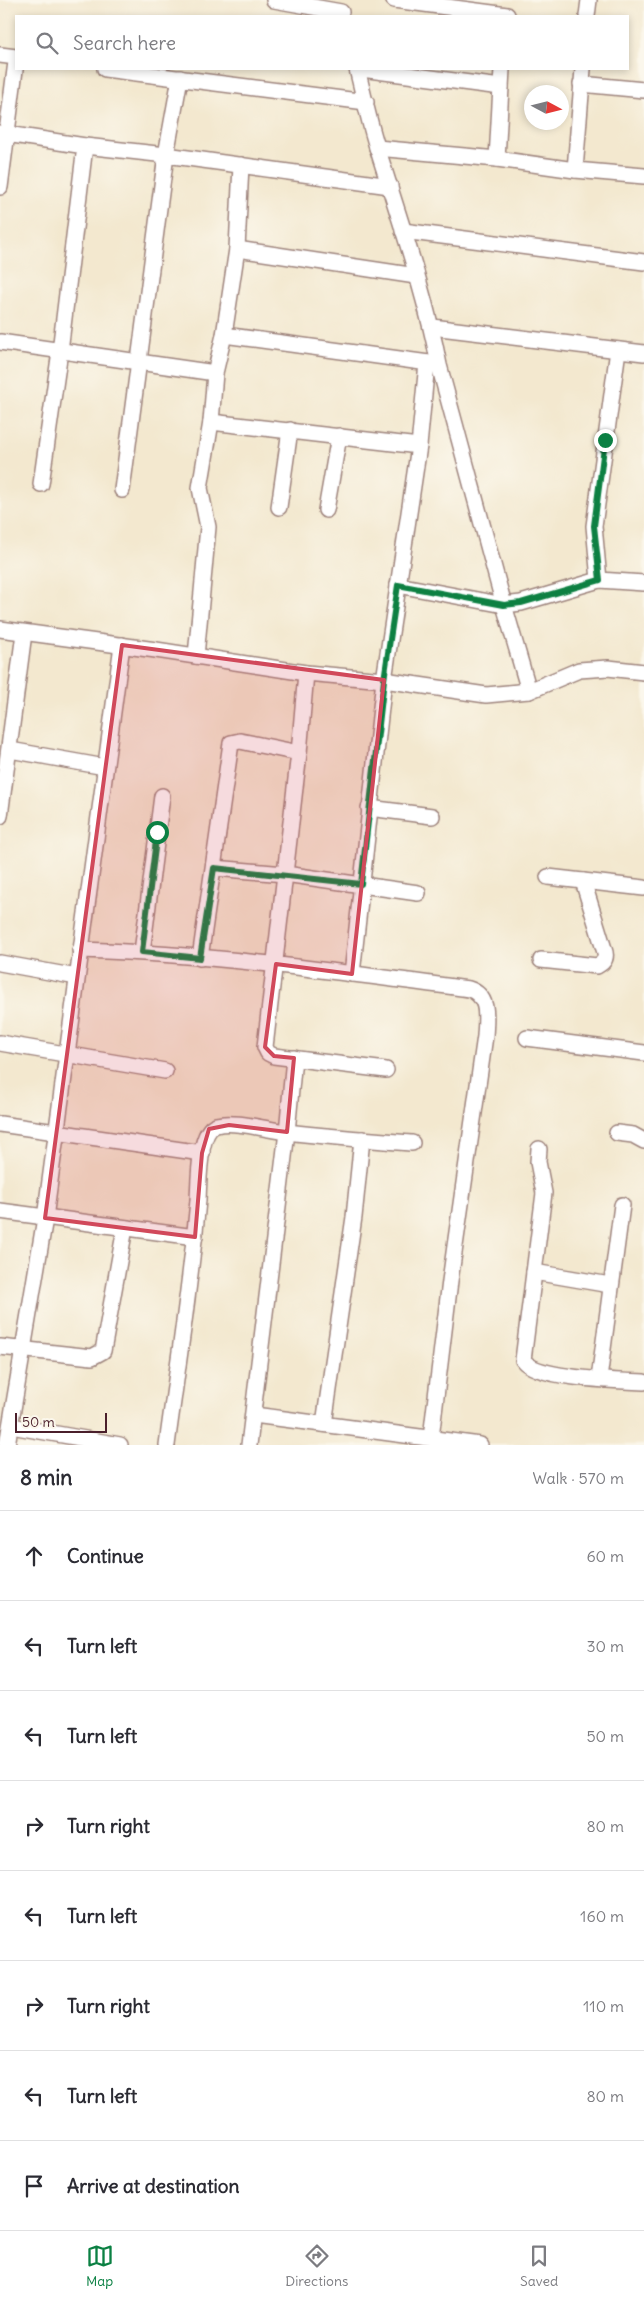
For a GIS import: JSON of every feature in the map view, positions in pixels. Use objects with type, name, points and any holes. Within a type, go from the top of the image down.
[{"type":"street","points":[[274,0],[340,9]]},
{"type":"street","points":[[394,0],[507,10]]},
{"type":"street","points":[[587,15],[589,0]]},
{"type":"street","points":[[0,55],[15,57]]},
{"type":"street","points":[[0,187],[4,134],[15,68]]},
{"type":"street","points":[[113,70],[366,102]]},
{"type":"street","points":[[352,974],[384,680],[433,364],[432,327],[377,148],[359,70]]},
{"type":"street","points":[[367,70],[501,87]]},
{"type":"street","points":[[497,159],[502,70]]},
{"type":"street","points":[[575,170],[583,70]]},
{"type":"street","points":[[122,490],[166,155],[180,78]]},
{"type":"street","points":[[581,84],[644,90]]},
{"type":"street","points":[[4,134],[390,186]]},
{"type":"street","points":[[41,484],[60,351],[85,146]]},
{"type":"street","points":[[377,148],[497,159],[575,170],[644,176]]},
{"type":"street","points":[[196,656],[208,527],[200,488],[211,422],[215,373],[224,335],[237,249],[241,165]]},
{"type":"street","points":[[403,231],[644,262]]},
{"type":"street","points":[[237,249],[416,276]]},
{"type":"street","points":[[432,327],[644,353]]},
{"type":"street","points":[[224,335],[433,364]]},
{"type":"street","points":[[0,342],[215,373]]},
{"type":"street","points":[[600,580],[594,526],[618,350]]},
{"type":"street","points":[[433,364],[529,691]]},
{"type":"street","points":[[211,422],[419,446]]},
{"type":"street","points":[[279,507],[290,430]]},
{"type":"street","points":[[326,510],[339,436]]},
{"type":"street","points":[[398,585],[504,605],[521,603],[600,580],[644,583]]},
{"type":"street","points":[[0,629],[486,695],[529,691],[580,670],[608,668],[644,672]]},
{"type":"street","points":[[0,816],[24,633]]},
{"type":"street","points":[[7,1445],[45,1218],[122,646]]},
{"type":"street","points":[[306,672],[276,964],[265,1047],[268,1053],[274,1056],[386,1070]]},
{"type":"street","points":[[200,958],[231,743],[240,741],[299,753]]},
{"type":"street","points":[[10,750],[105,767]]},
{"type":"street","points":[[142,952],[162,796]]},
{"type":"street","points":[[369,808],[432,816]]},
{"type":"street","points":[[214,868],[285,874],[418,892]]},
{"type":"street","points":[[548,877],[644,888]]},
{"type":"street","points":[[541,960],[597,966],[602,964],[605,959],[604,949],[583,881]]},
{"type":"street","points":[[80,950],[142,952],[276,964],[469,989],[478,992],[484,1000],[486,1016],[484,1036],[431,1438]]},
{"type":"street","points":[[0,963],[77,978]]},
{"type":"street","points":[[527,1038],[644,1052]]},
{"type":"street","points":[[0,1043],[165,1071]]},
{"type":"street","points":[[249,1445],[287,1132],[294,1058]]},
{"type":"street","points":[[0,1124],[202,1153]]},
{"type":"street","points":[[167,1445],[194,1237],[202,1153],[204,1139],[209,1130],[215,1126],[229,1125],[412,1143]]},
{"type":"street","points":[[617,1134],[633,1135],[644,1141]]},
{"type":"street","points":[[324,1424],[354,1217],[362,1139]]},
{"type":"street","points":[[539,1149],[538,1162],[544,1193],[523,1360],[526,1365],[537,1370],[569,1377],[644,1382]]},
{"type":"street","points":[[599,1379],[622,1205]]},
{"type":"street","points":[[0,1211],[194,1237]]},
{"type":"street","points":[[0,1347],[92,1357],[103,1351],[125,1228]]},
{"type":"street","points":[[534,1272],[610,1285]]},
{"type":"street","points":[[254,1415],[480,1445]]},
{"type":"street","points":[[11,1426],[76,1441],[120,1445]]},
{"type":"highlighted area","points":[[122,645],[384,680],[352,974],[276,964],[265,1047],[274,1056],[294,1058],[287,1132],[229,1125],[209,1129],[202,1153],[195,1237],[45,1218]]},
{"type":"route","points":[[157,832],[142,952],[200,958],[214,868],[285,874],[361,884],[384,680],[398,585],[504,605],[521,603],[600,580],[594,526],[605,440]]}]
